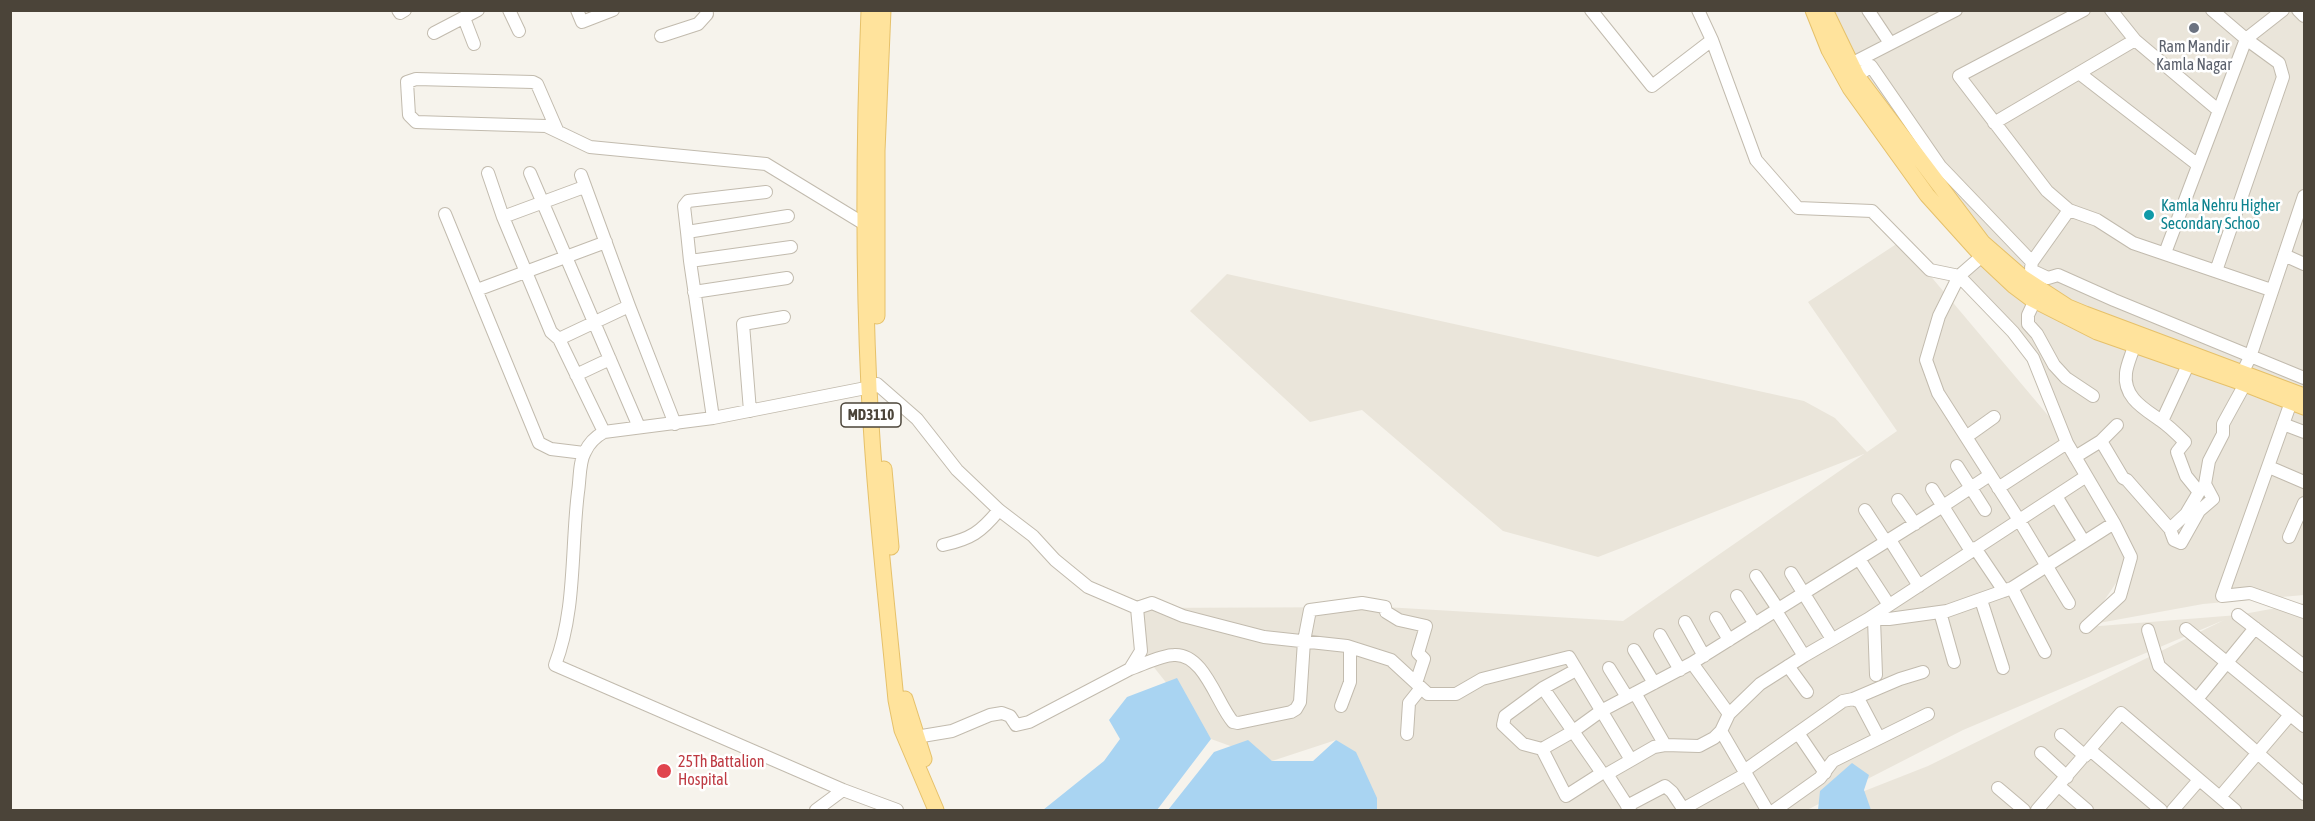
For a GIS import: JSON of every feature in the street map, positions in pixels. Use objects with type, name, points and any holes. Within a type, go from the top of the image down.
[{"type":"main road","name":"MD3110","points":[[869,10],[865,115],[866,225],[874,386],[905,703],[943,810]]},
{"type":"main road","name":"MD3110","points":[[883,10],[877,151],[874,386],[876,499],[896,700],[902,730],[936,810]]},
{"type":"main road","points":[[1813,10],[1829,50],[1983,243],[2028,270],[2068,307],[2300,402]]},
{"type":"main road","points":[[1825,10],[1849,74],[1927,195],[1982,256],[2014,286],[2035,300],[2097,333],[2188,365],[2242,379]]},
{"type":"street","points":[[398,10],[400,13],[405,10]]},
{"type":"street","points":[[434,33],[478,10]]},
{"type":"street","points":[[509,10],[519,31]]},
{"type":"street","points":[[577,10],[582,22],[613,10]]},
{"type":"street","points":[[661,36],[698,24],[707,14],[706,10]]},
{"type":"street","points":[[1591,10],[1652,86],[1712,40]]},
{"type":"street","points":[[1698,10],[1712,40],[1756,160],[1798,208],[1872,211],[1929,270],[1959,276],[2013,332],[2033,358],[2067,443],[2114,523],[2131,557],[2120,596],[2086,627]]},
{"type":"street","points":[[1868,10],[1890,43]]},
{"type":"street","points":[[1849,74],[1890,43],[1956,10]]},
{"type":"street","points":[[2084,10],[1959,76],[2047,191],[2068,210],[2097,220],[2133,243],[2271,290]]},
{"type":"street","points":[[2111,10],[2135,40],[2218,110]]},
{"type":"street","points":[[2212,10],[2279,63],[2283,77],[2216,271]]},
{"type":"street","points":[[2165,253],[2246,39],[2283,10]]},
{"type":"street","points":[[2298,10],[2304,16]]},
{"type":"street","points":[[464,18],[474,44]]},
{"type":"street","points":[[1994,123],[2135,40]]},
{"type":"street","points":[[1849,74],[1871,66],[1940,166],[2028,270],[2048,278],[2058,275],[2304,378]]},
{"type":"street","points":[[2079,73],[2198,165]]},
{"type":"street","points":[[558,130],[537,84],[533,82],[416,80],[406,82],[409,115],[416,122],[546,126],[590,147],[766,164],[866,225]]},
{"type":"street","points":[[488,173],[502,217],[551,333],[559,339],[604,432]]},
{"type":"street","points":[[530,173],[639,427]]},
{"type":"street","points":[[502,217],[541,203],[583,181],[675,424]]},
{"type":"street","points":[[713,418],[684,206],[688,201],[766,192]]},
{"type":"street","points":[[2101,441],[2123,478],[2170,529],[2174,540],[2181,543],[2199,511],[2213,499],[2205,483],[2209,461],[2223,434],[2223,424],[2250,357],[2304,196]]},
{"type":"street","points":[[2028,270],[2068,210]]},
{"type":"street","points":[[445,214],[539,443],[551,449],[584,453]]},
{"type":"street","points":[[687,232],[788,216]]},
{"type":"street","points":[[477,290],[606,243]]},
{"type":"street","points":[[690,261],[791,247]]},
{"type":"street","points":[[2284,255],[2304,264]]},
{"type":"street","points":[[1982,256],[1959,276],[1939,316],[1926,360],[1938,393],[2069,603]]},
{"type":"street","points":[[694,292],[787,278]]},
{"type":"street","points":[[2035,300],[2028,315],[2028,324],[2037,334],[2054,365],[2066,378],[2093,396]]},
{"type":"street","points":[[559,339],[629,306]]},
{"type":"street","points":[[750,411],[743,324],[784,317]]},
{"type":"street","points":[[2134,346],[2126,373],[2128,389],[2137,404],[2162,421],[2185,442],[2177,452],[2186,476],[2199,492],[2186,514],[2170,529]]},
{"type":"street","points":[[576,375],[610,359]]},
{"type":"street","points":[[2162,421],[2188,365]]},
{"type":"street","points":[[890,810],[555,665],[562,648],[570,596],[576,510],[584,453],[594,438],[604,432],[713,418],[874,386],[917,420],[957,470],[999,510],[1033,536],[1055,560],[1088,587],[1137,608],[1152,603],[1184,616],[1264,637],[1350,647],[1391,660],[1428,694],[1456,694],[1482,679],[1569,657],[1631,760]]},
{"type":"street","points":[[2300,402],[2283,424],[2222,597],[2250,593],[2304,612]]},
{"type":"street","points":[[1966,437],[1994,417]]},
{"type":"street","points":[[2283,424],[2304,432]]},
{"type":"street","points":[[2075,457],[2101,441],[2117,425]]},
{"type":"street","points":[[1998,488],[2067,443]]},
{"type":"street","points":[[1957,466],[1985,510]]},
{"type":"street","points":[[2269,467],[2304,482]]},
{"type":"street","points":[[1576,670],[1543,688],[1505,716],[1503,725],[1523,744],[1542,749],[1572,732],[1600,711],[1704,656],[1990,475]]},
{"type":"street","points":[[1542,749],[1566,796],[1654,747],[1699,746],[1714,738],[1721,731],[1729,714],[1760,684],[1832,639],[1871,619],[2085,477]]},
{"type":"street","points":[[1932,489],[1973,550],[2008,590],[2045,652]]},
{"type":"street","points":[[2056,496],[2084,542]]},
{"type":"street","points":[[1898,500],[1915,524]]},
{"type":"street","points":[[2289,537],[2304,503]]},
{"type":"street","points":[[943,545],[960,541],[981,531],[999,510]]},
{"type":"street","points":[[1865,510],[1919,586]]},
{"type":"street","points":[[1871,619],[1940,612],[2008,590],[2114,523]]},
{"type":"street","points":[[1859,559],[1889,606]]},
{"type":"street","points":[[1791,573],[1832,639]]},
{"type":"street","points":[[1756,576],[1804,656]]},
{"type":"street","points":[[1737,596],[1755,624]]},
{"type":"street","points":[[1981,600],[2003,668]]},
{"type":"street","points":[[916,737],[952,731],[990,715],[1002,713],[1010,716],[1016,725],[1029,722],[1130,669],[1174,654],[1188,659],[1203,672],[1230,718],[1238,723],[1291,712],[1300,702],[1304,641],[1310,610],[1362,603],[1385,607],[1386,612],[1399,620],[1426,626],[1418,653],[1424,659],[1418,685],[1408,703],[1407,734]]},
{"type":"street","points":[[1130,669],[1141,651],[1137,608]]},
{"type":"street","points":[[1940,612],[1954,662]]},
{"type":"street","points":[[2238,615],[2304,666]]},
{"type":"street","points":[[1716,618],[1729,640]]},
{"type":"street","points":[[1871,619],[1876,675]]},
{"type":"street","points":[[1685,622],[1704,656]]},
{"type":"street","points":[[2197,699],[2255,628]]},
{"type":"street","points":[[2186,629],[2304,726]]},
{"type":"street","points":[[2148,630],[2158,666],[2304,794]]},
{"type":"street","points":[[1660,635],[1680,670]]},
{"type":"street","points":[[1341,706],[1350,682],[1350,647]]},
{"type":"street","points":[[1634,650],[1654,682]]},
{"type":"street","points":[[1692,663],[1729,714]]},
{"type":"street","points":[[1788,666],[1807,693]]},
{"type":"street","points":[[1609,668],[1631,695],[1665,745]]},
{"type":"street","points":[[1543,688],[1628,808],[1665,786],[1672,792],[1683,810],[1745,772],[1844,701],[1923,672]]},
{"type":"street","points":[[1853,699],[1860,702],[1880,738]]},
{"type":"street","points":[[2037,810],[2121,713],[2235,810]]},
{"type":"street","points":[[1721,731],[1768,810],[1825,772],[1833,761],[1928,714]]},
{"type":"street","points":[[2220,797],[2290,715]]},
{"type":"street","points":[[1798,733],[1825,772]]},
{"type":"street","points":[[2061,735],[2088,753],[2161,810]]},
{"type":"street","points":[[2041,753],[2067,777]]},
{"type":"street","points":[[2173,810],[2199,780]]},
{"type":"street","points":[[2059,786],[2087,810]]},
{"type":"street","points":[[1998,788],[2024,810]]},
{"type":"street","points":[[816,810],[843,790]]},
{"type":"shaded area","points":[[1821,11],[2304,11],[2304,595],[2203,604],[2087,627],[2238,615],[2304,603],[2304,810],[1816,810],[1928,766],[2224,620],[1963,730],[1807,810],[1378,810],[1336,740],[1272,761],[1211,739],[1141,651],[1137,608],[1385,607],[1623,621],[1864,454],[1598,557],[1503,531],[1362,410],[1310,422],[1190,311],[1227,274],[1804,401],[1835,418],[1867,452],[1897,431],[1808,302],[1901,241],[2062,432],[2033,358],[1959,276],[1979,245]],"holes":[[[2126,568],[2120,596],[2092,619]]]},
{"type":"water","points":[[1177,678],[1211,739],[1157,810],[1043,810],[1104,761],[1120,739],[1109,720],[1127,697]]},
{"type":"water","points":[[1248,740],[1272,761],[1313,761],[1336,740],[1356,752],[1377,798],[1377,810],[1168,810],[1214,752]]},
{"type":"water","points":[[1852,763],[1869,775],[1864,790],[1871,810],[1818,810],[1820,791]]},
{"type":"place","name":"Ram Mandir Kamla Nagar","points":[[2194,28]]},
{"type":"place","name":"Kamla Nehru Higher Secondary Schoo","points":[[2149,215]]},
{"type":"place","name":"25Th Battalion Hospital","points":[[664,771]]}]
